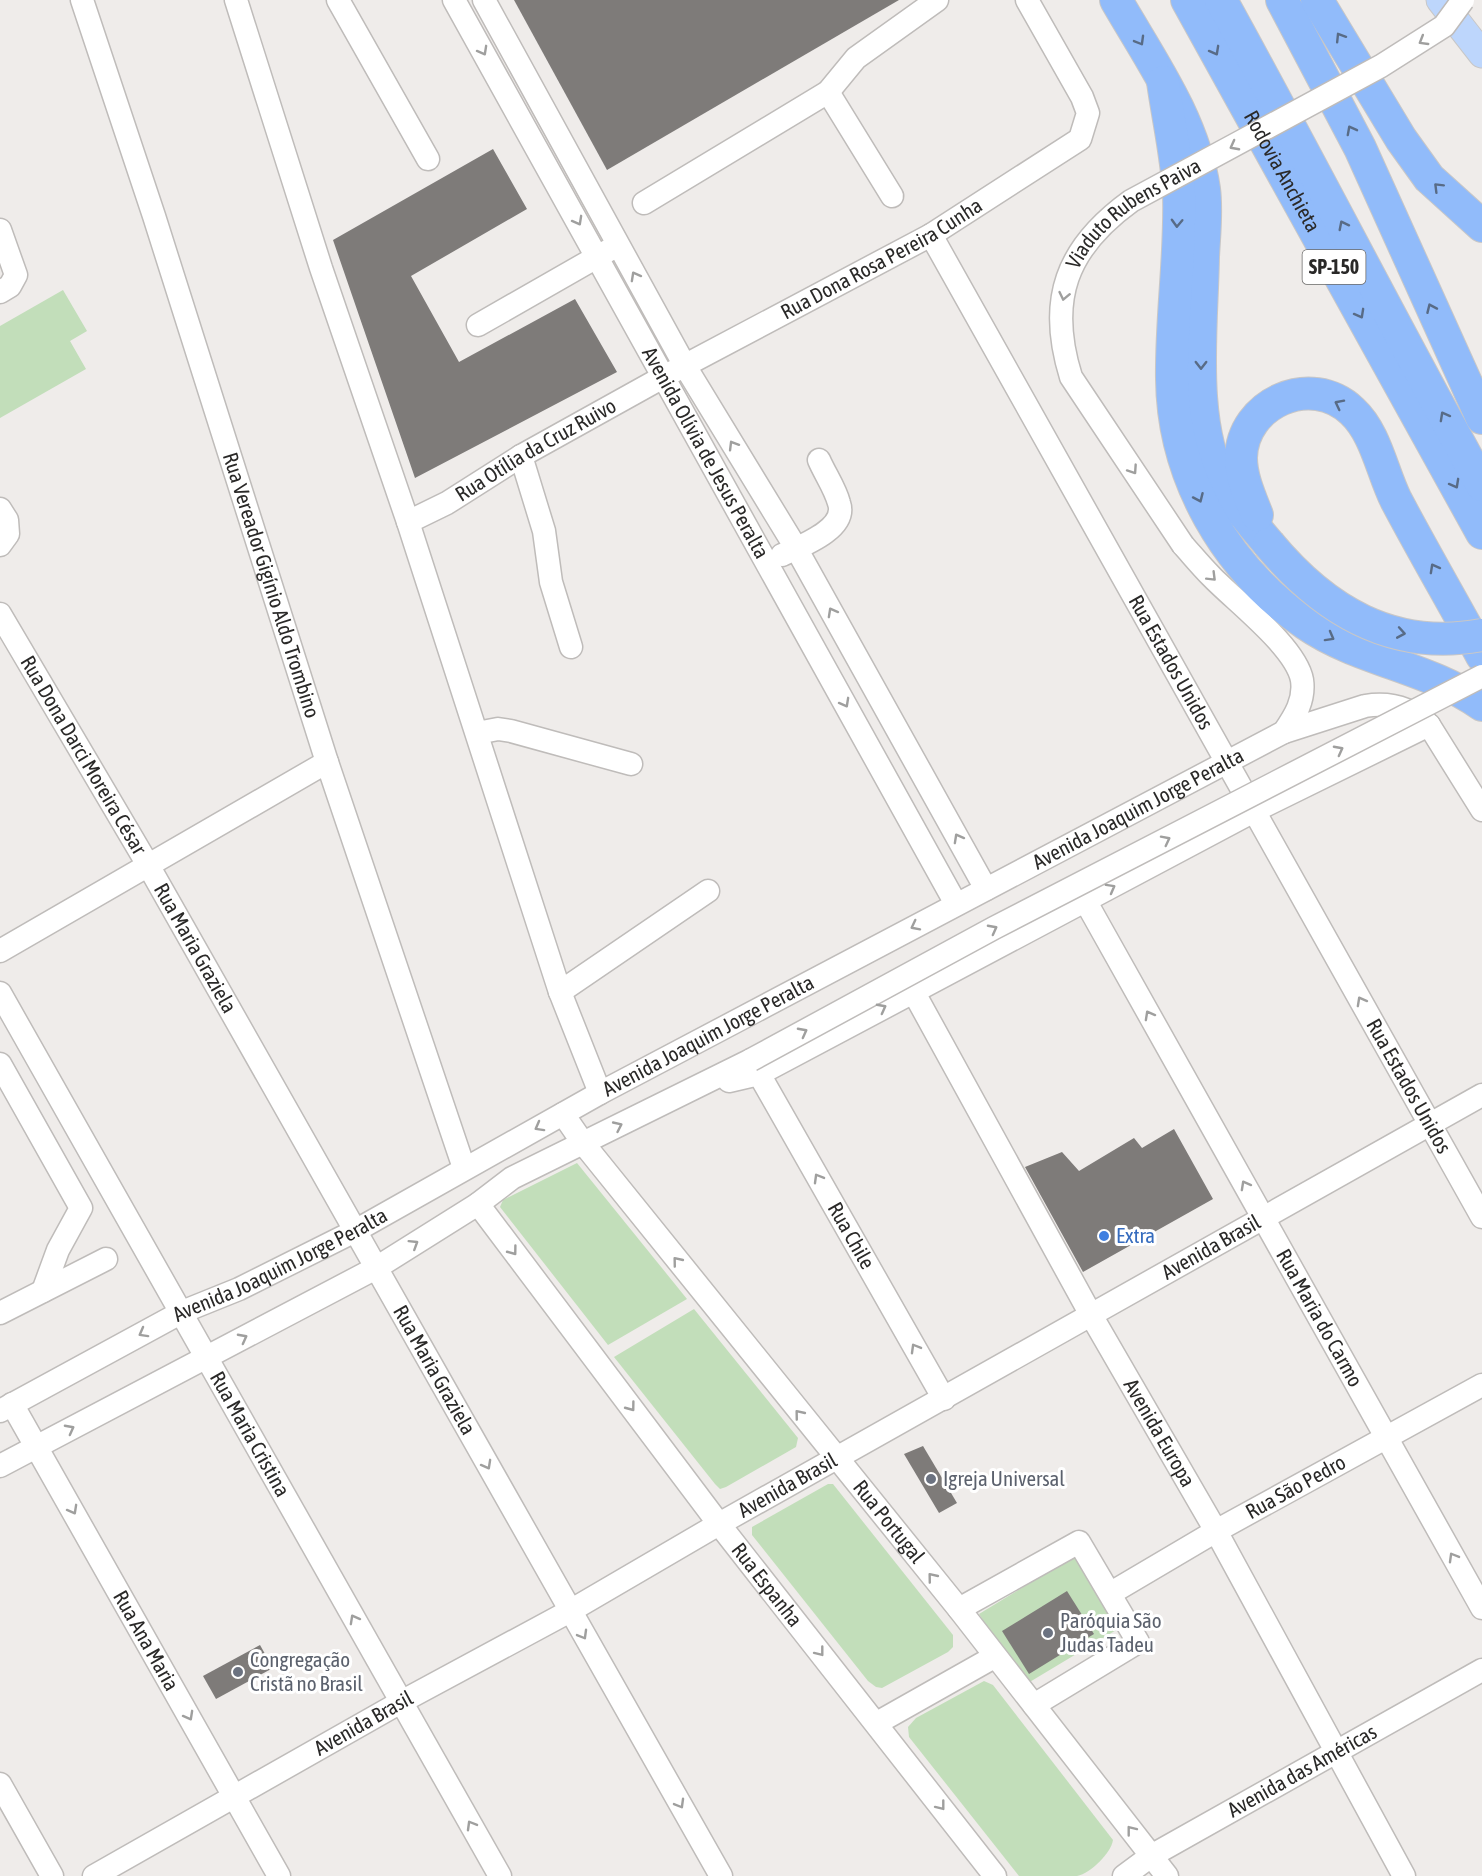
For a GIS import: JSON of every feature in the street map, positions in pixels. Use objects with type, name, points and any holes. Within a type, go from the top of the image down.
[{"type":"highway","points":[[1116,0],[1163,82],[1195,148],[1204,191],[1200,367],[1206,434],[1223,484],[1241,511],[1292,572],[1321,598],[1354,618],[1390,631],[1428,638],[1467,638],[1482,634]]},
{"type":"highway","name":"Rodovia Anchieta","points":[[1187,0],[1482,533]]},
{"type":"highway","name":"Rodovia Anchieta","points":[[1221,0],[1315,171],[1406,348],[1482,485]]},
{"type":"highway","points":[[1282,0],[1360,148],[1482,418]]},
{"type":"highway","points":[[1317,0],[1381,105],[1430,178],[1482,226]]},
{"type":"highway","points":[[1163,82],[1179,193],[1172,380],[1174,412],[1183,454],[1202,505],[1237,560],[1282,606],[1309,625],[1367,654],[1430,676],[1461,690],[1482,705]]},
{"type":"highway","points":[[1444,336],[1482,377]]},
{"type":"highway","points":[[1269,544],[1244,479],[1241,458],[1252,423],[1279,398],[1312,394],[1332,400],[1351,410],[1366,430],[1395,498],[1482,656]]},
{"type":"main road","points":[[1440,0],[1482,54]]},
{"type":"street","name":"Rua Vereador Gigínio Aldo Trombino","points":[[82,0],[154,216],[327,762],[464,1168]]},
{"type":"street","points":[[237,0],[321,268],[408,522],[560,992],[600,1093]]},
{"type":"street","points":[[338,0],[428,159]]},
{"type":"street","name":"Avenida Olívia de Jesus Peralta","points":[[454,0],[608,251],[675,371],[767,562],[956,904]]},
{"type":"street","name":"Avenida Olívia de Jesus Peralta","points":[[484,0],[608,251]]},
{"type":"street","points":[[644,203],[828,92],[856,58],[937,0]]},
{"type":"street","name":"Rua Dona Rosa Pereira Cunha","points":[[675,371],[931,236],[1080,139],[1088,113],[1082,97],[1027,0]]},
{"type":"street","name":"Viaduto Rubens Paiva","points":[[1284,732],[1302,698],[1302,680],[1293,658],[1183,545],[1071,377],[1063,353],[1060,322],[1062,297],[1071,267],[1086,240],[1107,218],[1131,201],[1401,54],[1444,26],[1463,0]]},
{"type":"street","points":[[828,92],[892,196]]},
{"type":"street","points":[[0,230],[16,276],[10,286],[0,292]]},
{"type":"street","name":"Rua Estados Unidos","points":[[931,236],[1482,1216]]},
{"type":"street","points":[[478,325],[608,251]]},
{"type":"street","name":"Rua Otília da Cruz Ruivo","points":[[408,522],[447,503],[521,456],[675,371]]},
{"type":"street","name":"Avenida Olívia de Jesus Peralta","points":[[675,371],[796,548],[986,889]]},
{"type":"street","points":[[521,456],[544,531],[551,582],[571,646]]},
{"type":"street","points":[[767,562],[833,526],[840,515],[840,504],[819,460]]},
{"type":"street","points":[[0,510],[7,520],[8,534],[0,545]]},
{"type":"street","name":"Rua Dona Darci Moreira César","points":[[0,614],[148,865]]},
{"type":"street","points":[[823,662],[851,647]]},
{"type":"street","name":"Avenida Joaquim Jorge Peralta","points":[[755,1067],[994,928],[1482,676]]},
{"type":"street","name":"Avenida Joaquim Jorge Peralta","points":[[0,1466],[376,1268],[478,1204],[512,1178],[695,1089],[755,1067],[913,991],[1086,902],[1254,811],[1429,725],[1419,715],[1406,709],[1378,704],[1328,716],[1284,732],[600,1093],[355,1231],[239,1289],[182,1312],[6,1408]]},
{"type":"street","points":[[1429,725],[1482,810]]},
{"type":"street","points":[[477,733],[498,729],[511,731],[631,764]]},
{"type":"street","points":[[0,951],[327,762]]},
{"type":"street","name":"Rua Maria Graziela","points":[[148,865],[721,1876]]},
{"type":"street","points":[[560,992],[708,891]]},
{"type":"street","name":"Rua Maria do Carmo","points":[[1086,902],[1482,1608]]},
{"type":"street","name":"Avenida Europa","points":[[913,991],[1091,1315],[1216,1531],[1404,1876]]},
{"type":"street","name":"Rua Maria Cristina","points":[[0,993],[500,1876]]},
{"type":"street","points":[[0,1064],[81,1208],[58,1250],[43,1291]]},
{"type":"street","name":"Rua Chile","points":[[755,1067],[944,1399]]},
{"type":"street","name":"Avenida Brasil","points":[[94,1876],[401,1702],[570,1611],[719,1524],[1482,1095]]},
{"type":"street","name":"Rua Portugal","points":[[563,1114],[583,1143],[959,1609],[994,1657],[1167,1876]]},
{"type":"street","name":"Rua Espanha","points":[[478,1204],[719,1524],[995,1876]]},
{"type":"street","points":[[0,1313],[106,1259]]},
{"type":"street","name":"Rua São Pedro","points":[[1111,1593],[1216,1531],[1482,1385]]},
{"type":"street","name":"Rua Ana Maria","points":[[6,1408],[38,1446],[279,1876]]},
{"type":"street","points":[[959,1609],[1079,1542],[1138,1642],[1034,1705]]},
{"type":"street","points":[[877,1723],[994,1657]]},
{"type":"street","name":"Avenida das Américas","points":[[1124,1876],[1151,1856],[1482,1670]]},
{"type":"street","points":[[0,1784],[52,1876]]},
{"type":"green space","points":[[63,290],[87,331],[70,341],[86,369],[0,418],[0,326]]},
{"type":"green space","points":[[577,1163],[687,1299],[608,1345],[500,1207],[503,1200]]},
{"type":"green space","points":[[694,1309],[798,1438],[796,1447],[720,1489],[614,1357]]},
{"type":"green space","points":[[828,1484],[833,1484],[953,1635],[953,1647],[948,1652],[882,1688],[868,1681],[752,1535],[752,1527]]},
{"type":"green space","points":[[1074,1556],[1118,1629],[1023,1686],[979,1614]]},
{"type":"green space","points":[[984,1681],[993,1685],[1113,1840],[1108,1851],[1094,1867],[1082,1874],[1077,1876],[1019,1876],[909,1737],[908,1727],[916,1718]]},
{"type":"building","points":[[514,0],[899,0],[607,170]]},
{"type":"building","points":[[493,149],[527,209],[411,276],[459,362],[575,299],[617,372],[415,478],[333,240]]},
{"type":"building","name":"Extra","points":[[1174,1129],[1213,1199],[1083,1272],[1025,1167],[1062,1152],[1079,1171],[1134,1138],[1142,1148]]},
{"type":"building","name":"Igreja Universal","points":[[923,1446],[957,1503],[939,1513],[904,1454]]},
{"type":"building","name":"Paróquia São Judas Tadeu","points":[[1067,1591],[1094,1634],[1029,1674],[1002,1631]]},
{"type":"building","name":"Congregação Cristã no Brasil","points":[[260,1645],[273,1668],[216,1699],[203,1676]]},
{"type":"place","name":"Extra","points":[[1104,1236]]},
{"type":"place","name":"Igreja Universal","points":[[931,1479]]},
{"type":"place","name":"Paróquia São Judas Tadeu","points":[[1048,1633]]},
{"type":"place","name":"Congregação Cristã no Brasil","points":[[238,1672]]}]
